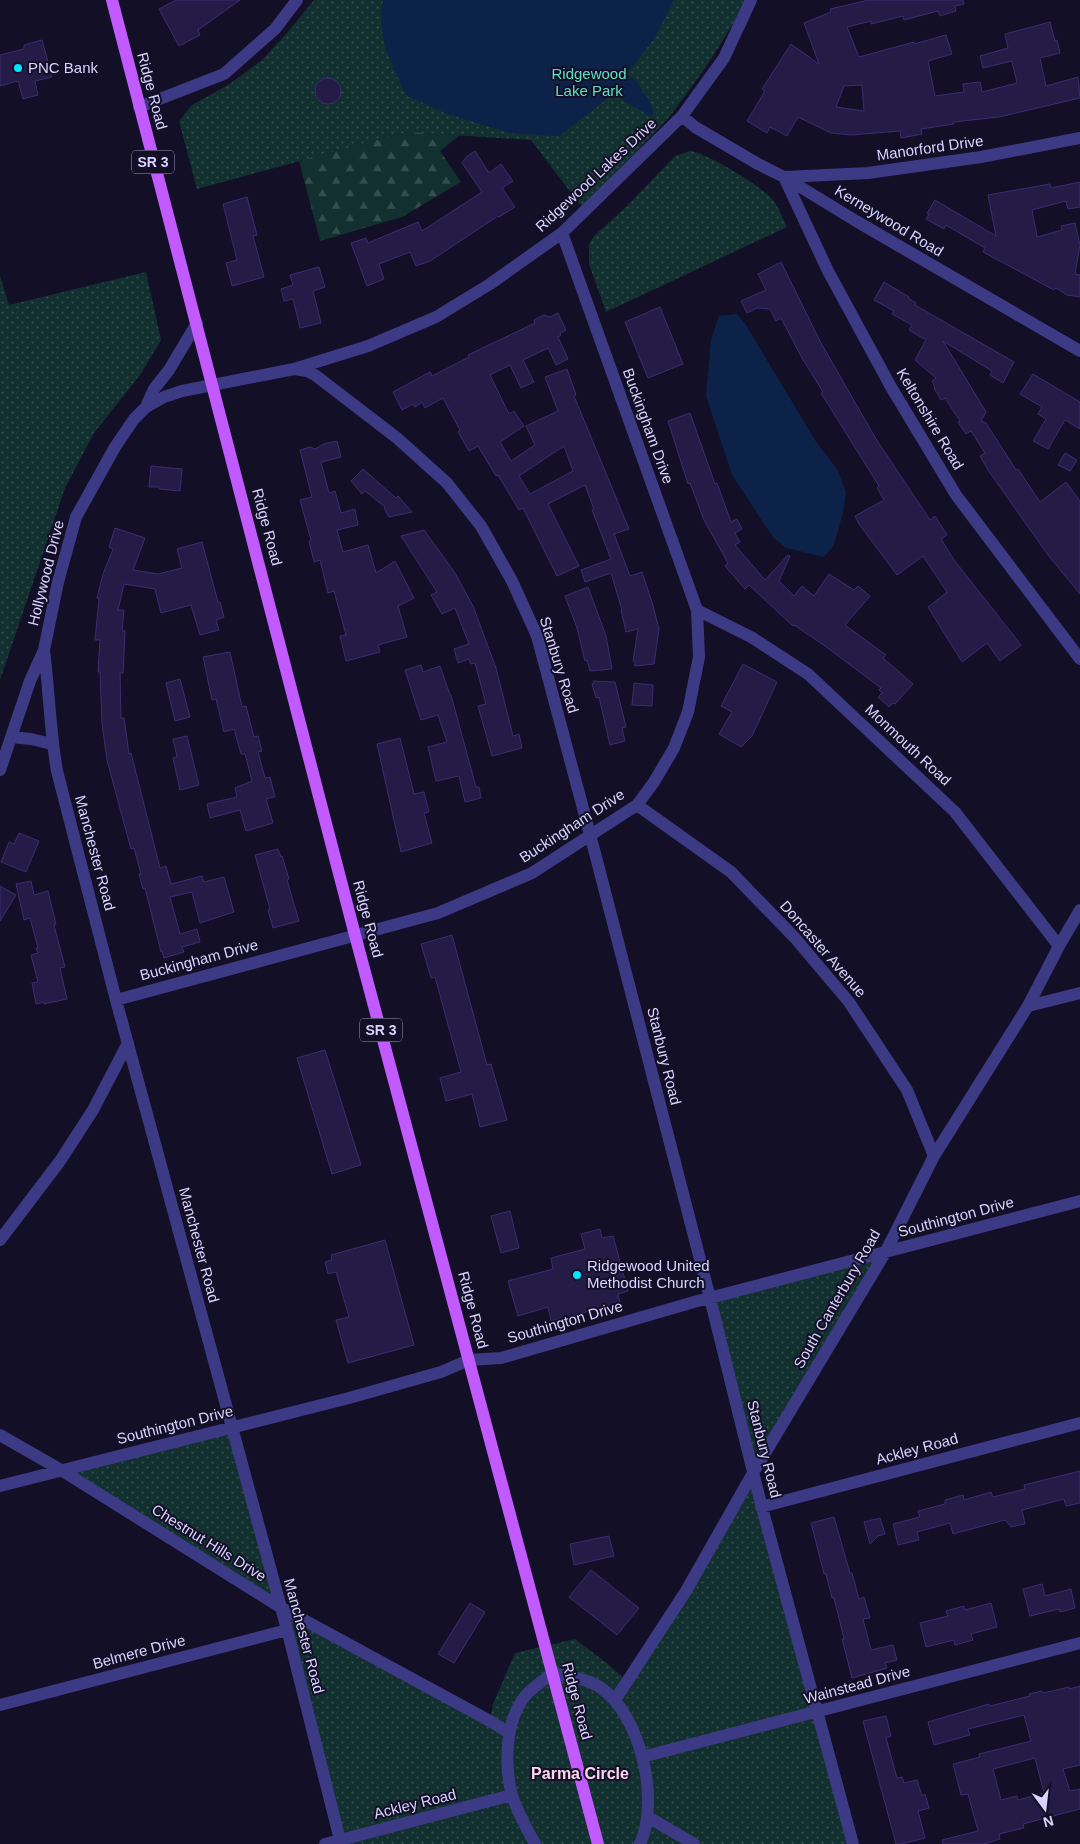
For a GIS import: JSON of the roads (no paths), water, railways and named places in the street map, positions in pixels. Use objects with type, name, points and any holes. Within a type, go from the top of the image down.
[{"type":"main road","name":"Ridge Road","points":[[112,0],[355,935],[598,1844]]},
{"type":"street","points":[[139,107],[224,74],[275,28],[297,0]]},
{"type":"street","name":"Ridgewood Lakes Drive","points":[[213,385],[294,369],[368,346],[436,317],[490,284],[562,233],[682,116],[724,58],[751,0]]},
{"type":"street","name":"Kerneywood Road","points":[[682,116],[703,131],[1080,351]]},
{"type":"street","name":"Manorford Drive","points":[[784,177],[868,174],[981,157],[1080,138]]},
{"type":"street","name":"Keltonshire Road","points":[[784,177],[828,271],[887,379],[956,495],[1080,659]]},
{"type":"street","name":"Buckingham Drive","points":[[116,1000],[438,913],[532,872],[637,805],[654,782],[674,748],[688,712],[699,657],[697,610],[562,233]]},
{"type":"street","points":[[146,407],[154,389],[169,370],[197,323]]},
{"type":"street","name":"Stanbury Road","points":[[294,369],[307,371],[315,375],[397,438],[447,483],[481,526],[512,580],[537,636],[710,1298],[761,1507],[853,1844]]},
{"type":"street","name":"Hollywood Drive","points":[[0,770],[30,681],[44,650],[62,564],[76,517],[115,447],[134,419],[146,407],[164,397],[182,391],[213,385]]},
{"type":"street","name":"Monmouth Road","points":[[697,610],[751,637],[808,674],[955,812],[1059,946]]},
{"type":"street","name":"Manchester Road","points":[[44,650],[52,744],[57,771],[116,1000],[287,1630],[340,1842]]},
{"type":"street","points":[[12,737],[52,744]]},
{"type":"street","name":"Doncaster Avenue","points":[[637,805],[730,872],[795,938],[849,1002],[907,1090],[934,1156]]},
{"type":"street","name":"South Canterbury Road","points":[[615,1700],[686,1591],[753,1473],[885,1253],[934,1156],[1028,1006],[1080,910]]},
{"type":"street","points":[[1028,1006],[1080,992]]},
{"type":"street","points":[[0,1240],[60,1161],[93,1110],[128,1043]]},
{"type":"street","name":"Southington Drive","points":[[0,1486],[231,1428],[441,1372],[469,1360],[501,1358],[710,1298],[1080,1201]]},
{"type":"street","name":"Ackley Road","points":[[761,1507],[1080,1423]]},
{"type":"street","name":"Chestnut Hills Drive","points":[[0,1435],[61,1470],[280,1606],[490,1721],[509,1734]]},
{"type":"street","name":"Belmere Drive","points":[[0,1705],[287,1630]]},
{"type":"street","name":"Wainstead Drive","points":[[642,1757],[818,1713],[1080,1643]]},
{"type":"street","points":[[535,1844],[512,1795],[508,1765],[509,1734],[514,1717],[526,1696],[553,1673],[586,1680],[600,1687],[615,1700],[631,1726],[642,1757],[648,1786],[648,1817],[640,1844]]},
{"type":"street","name":"Ackley Road","points":[[325,1844],[340,1842],[512,1795]]},
{"type":"street","points":[[648,1817],[694,1844]]},
{"type":"water","points":[[383,0],[674,0],[654,39],[626,75],[637,81],[648,98],[654,113],[650,116],[624,101],[614,92],[559,136],[510,133],[445,113],[406,95],[390,60],[383,38],[381,14]]},
{"type":"water","points":[[737,314],[746,325],[815,440],[837,469],[846,492],[843,513],[834,545],[824,557],[786,548],[774,538],[732,475],[706,396],[711,339],[719,316]]},
{"type":"place","name":"PNC Bank","points":[[18,68]]},
{"type":"place","name":"Ridgewood United Methodist Church","points":[[577,1275]]},
{"type":"district","name":"Parma Circle","points":[[580,1773]]},
{"type":"park label","name":"Ridgewood Lake Park","points":[[589,82]]}]
